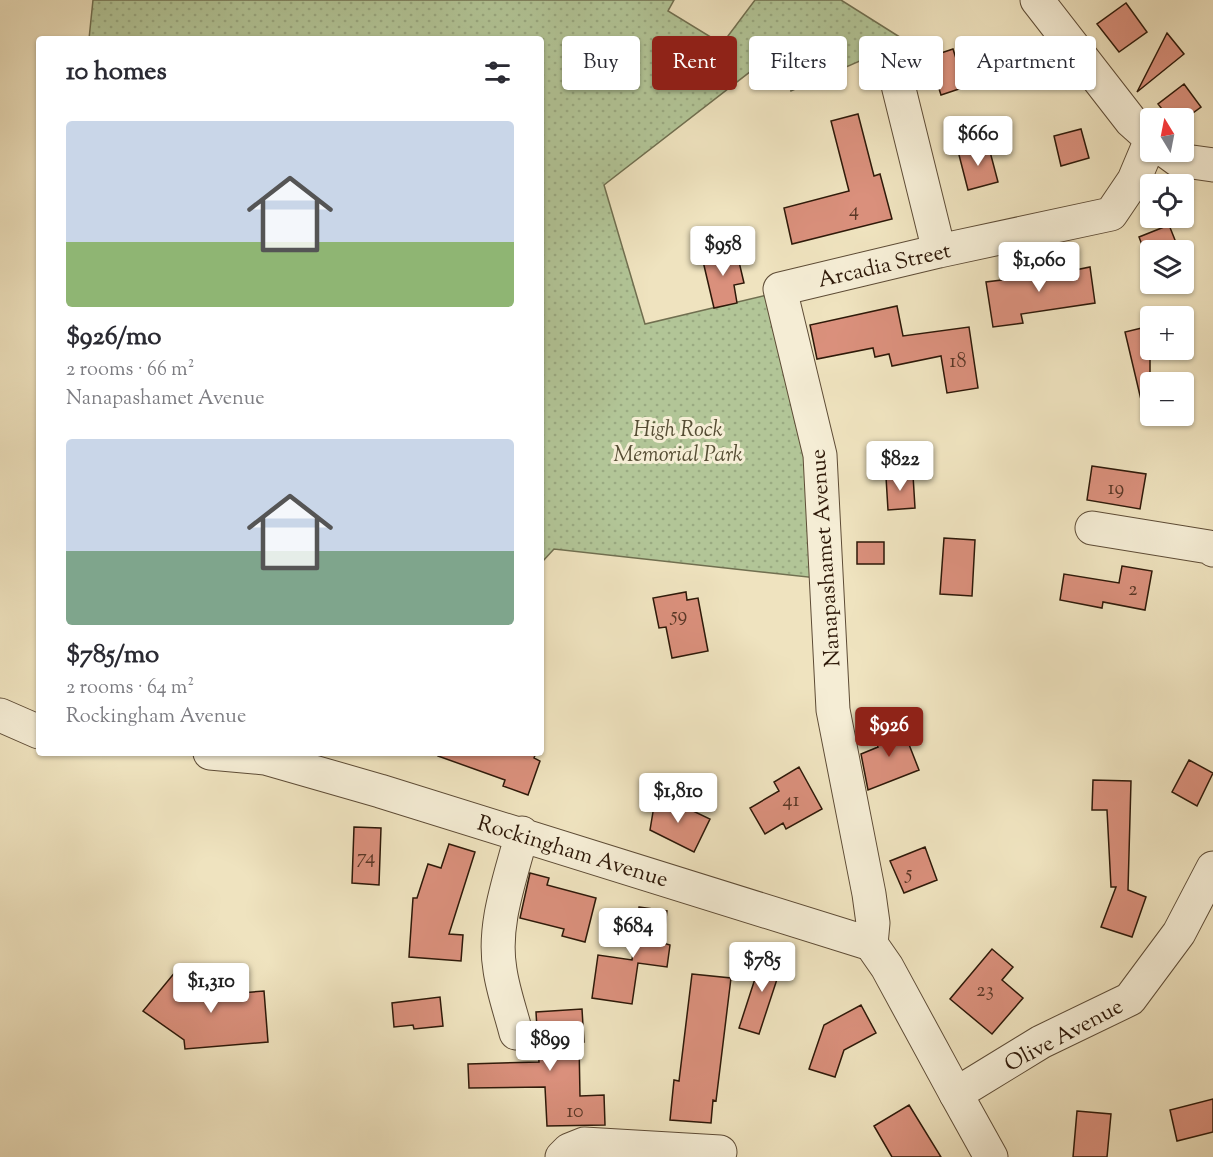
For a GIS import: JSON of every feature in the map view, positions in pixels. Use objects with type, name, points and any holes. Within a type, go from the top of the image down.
[{"type":"street","points":[[1037,0],[1140,130]]},
{"type":"street","points":[[899,90],[939,250]]},
{"type":"street","name":"Arcadia Street","points":[[804,387],[780,289],[939,250],[1111,214],[1134,180],[1141,162]]},
{"type":"street","points":[[1192,162],[1213,165]]},
{"type":"street","name":"Nanapashamet Avenue","points":[[804,387],[820,455],[833,710],[869,894],[873,922],[871,944]]},
{"type":"street","points":[[1092,528],[1209,547],[1213,550]]},
{"type":"street","points":[[0,715],[36,731]]},
{"type":"street","name":"Rockingham Avenue","points":[[243,756],[265,758],[522,833],[871,944]]},
{"type":"street","points":[[516,1034],[500,970],[498,939],[502,911],[522,833]]},
{"type":"street","name":"Olive Avenue","points":[[956,1094],[1041,1042],[1130,999],[1179,933],[1213,868]]},
{"type":"street","points":[[871,944],[887,967],[991,1157]]},
{"type":"street","points":[[562,1157],[569,1150],[584,1144],[720,1152]]},
{"type":"green space","name":"High Rock Memorial Park","points":[[93,0],[674,0],[668,11],[709,36],[652,36],[652,90],[727,90],[604,185],[645,324],[771,294],[808,463],[817,578],[554,549],[544,560],[544,36],[89,36]]},
{"type":"green space","name":"High Rock Memorial Park","points":[[755,0],[841,0],[898,36],[859,36],[859,61],[847,67],[847,36],[749,36],[749,73],[737,82],[737,36],[728,36]]},
{"type":"building","points":[[1126,3],[1147,32],[1119,52],[1097,24]]},
{"type":"building","points":[[1167,33],[1184,54],[1137,92]]},
{"type":"building","points":[[953,49],[956,90],[941,95],[939,90],[943,90],[943,52]]},
{"type":"building","points":[[1184,84],[1201,107],[1194,112],[1194,108],[1161,108],[1158,104]]},
{"type":"building","points":[[858,114],[874,176],[880,174],[892,219],[792,244],[784,208],[849,191],[831,121]]},
{"type":"building","points":[[1081,129],[1089,158],[1061,166],[1054,136]]},
{"type":"building","points":[[988,144],[998,182],[968,190],[958,151]]},
{"type":"building","points":[[1162,228],[1170,228],[1175,240],[1140,240],[1139,237]]},
{"type":"building","points":[[736,249],[744,283],[734,285],[737,303],[714,308],[702,257]]},
{"type":"building","points":[[1074,262],[1075,270],[1090,267],[1095,303],[1021,314],[1023,323],[993,327],[986,282],[1050,274],[1049,266]]},
{"type":"building","points":[[897,306],[903,336],[969,327],[978,388],[947,393],[941,356],[892,366],[889,354],[875,357],[873,348],[817,359],[810,325]]},
{"type":"building","points":[[1140,328],[1140,360],[1150,360],[1150,372],[1140,372],[1140,396],[1125,332]]},
{"type":"building","points":[[1092,466],[1146,474],[1140,509],[1087,500]]},
{"type":"building","points":[[913,475],[915,508],[888,510],[886,477]]},
{"type":"building","points":[[944,538],[975,540],[972,596],[940,594]]},
{"type":"building","points":[[857,542],[884,542],[884,564],[857,564]]},
{"type":"building","points":[[1122,566],[1152,571],[1145,610],[1103,602],[1102,608],[1060,600],[1064,574],[1119,583]]},
{"type":"building","points":[[686,592],[687,600],[698,598],[708,651],[672,658],[666,627],[659,628],[653,598]]},
{"type":"building","points":[[901,724],[919,770],[868,790],[861,754],[878,747],[873,736]]},
{"type":"building","points":[[438,756],[535,756],[534,758],[540,761],[528,795],[503,786],[505,780]]},
{"type":"building","points":[[1189,760],[1213,773],[1197,806],[1172,792]]},
{"type":"building","points":[[799,767],[822,809],[786,829],[783,823],[765,834],[750,808],[779,791],[774,782]]},
{"type":"building","points":[[1093,780],[1131,781],[1128,890],[1146,897],[1132,937],[1101,927],[1116,887],[1111,887],[1107,810],[1092,810]]},
{"type":"building","points":[[668,799],[710,819],[694,852],[650,830],[655,800],[666,804]]},
{"type":"building","points":[[354,827],[381,828],[379,885],[352,883]]},
{"type":"building","points":[[449,844],[475,852],[449,934],[463,935],[461,961],[409,957],[413,898],[417,898],[428,864],[441,868]]},
{"type":"building","points":[[925,847],[937,880],[904,893],[890,861]]},
{"type":"building","points":[[530,873],[549,878],[547,885],[596,898],[585,942],[562,936],[564,929],[520,918]]},
{"type":"building","points":[[639,907],[667,911],[663,943],[670,945],[667,967],[638,963],[632,1004],[592,998],[598,955],[632,960]]},
{"type":"building","points":[[992,949],[1013,967],[1002,980],[1023,998],[992,1034],[950,999]]},
{"type":"building","points":[[764,951],[784,958],[759,1034],[739,1028]]},
{"type":"building","points":[[176,971],[178,986],[239,981],[240,993],[264,991],[268,1042],[185,1049],[184,1040],[143,1011]]},
{"type":"building","points":[[692,974],[731,978],[716,1101],[713,1100],[711,1123],[670,1120],[674,1080],[679,1081]]},
{"type":"building","points":[[440,997],[443,1026],[414,1029],[413,1025],[394,1027],[392,1003]]},
{"type":"building","points":[[861,1005],[876,1033],[844,1050],[835,1077],[809,1069],[824,1025]]},
{"type":"building","points":[[582,1009],[584,1042],[579,1042],[580,1096],[604,1095],[605,1125],[547,1126],[545,1087],[469,1088],[468,1064],[539,1062],[536,1012]]},
{"type":"building","points":[[1213,1099],[1213,1132],[1177,1141],[1170,1110]]},
{"type":"building","points":[[909,1105],[941,1157],[892,1157],[874,1126]]},
{"type":"building","points":[[1077,1111],[1111,1114],[1107,1157],[1073,1157]]}]
